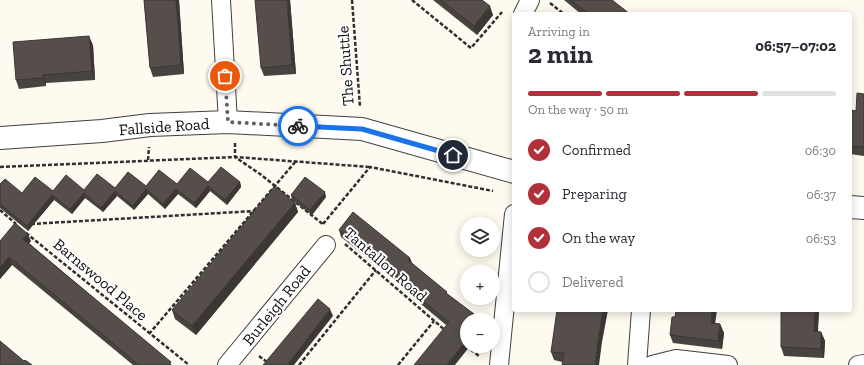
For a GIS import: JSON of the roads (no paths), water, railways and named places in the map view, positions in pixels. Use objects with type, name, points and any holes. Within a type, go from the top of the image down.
[{"type":"street","points":[[221,0],[228,122]]},
{"type":"street","points":[[515,10],[530,0]]},
{"type":"street","name":"Fallside Road","points":[[0,138],[102,131],[150,125],[228,122],[362,129],[512,171]]},
{"type":"street","points":[[852,207],[864,208]]},
{"type":"street","points":[[498,365],[512,233]]},
{"type":"street","name":"Burleigh Road","points":[[227,365],[331,238]]},
{"type":"street","points":[[636,365],[641,312]]},
{"type":"street","points":[[652,365],[676,359],[728,365]]},
{"type":"street","points":[[858,365],[864,364]]}]
